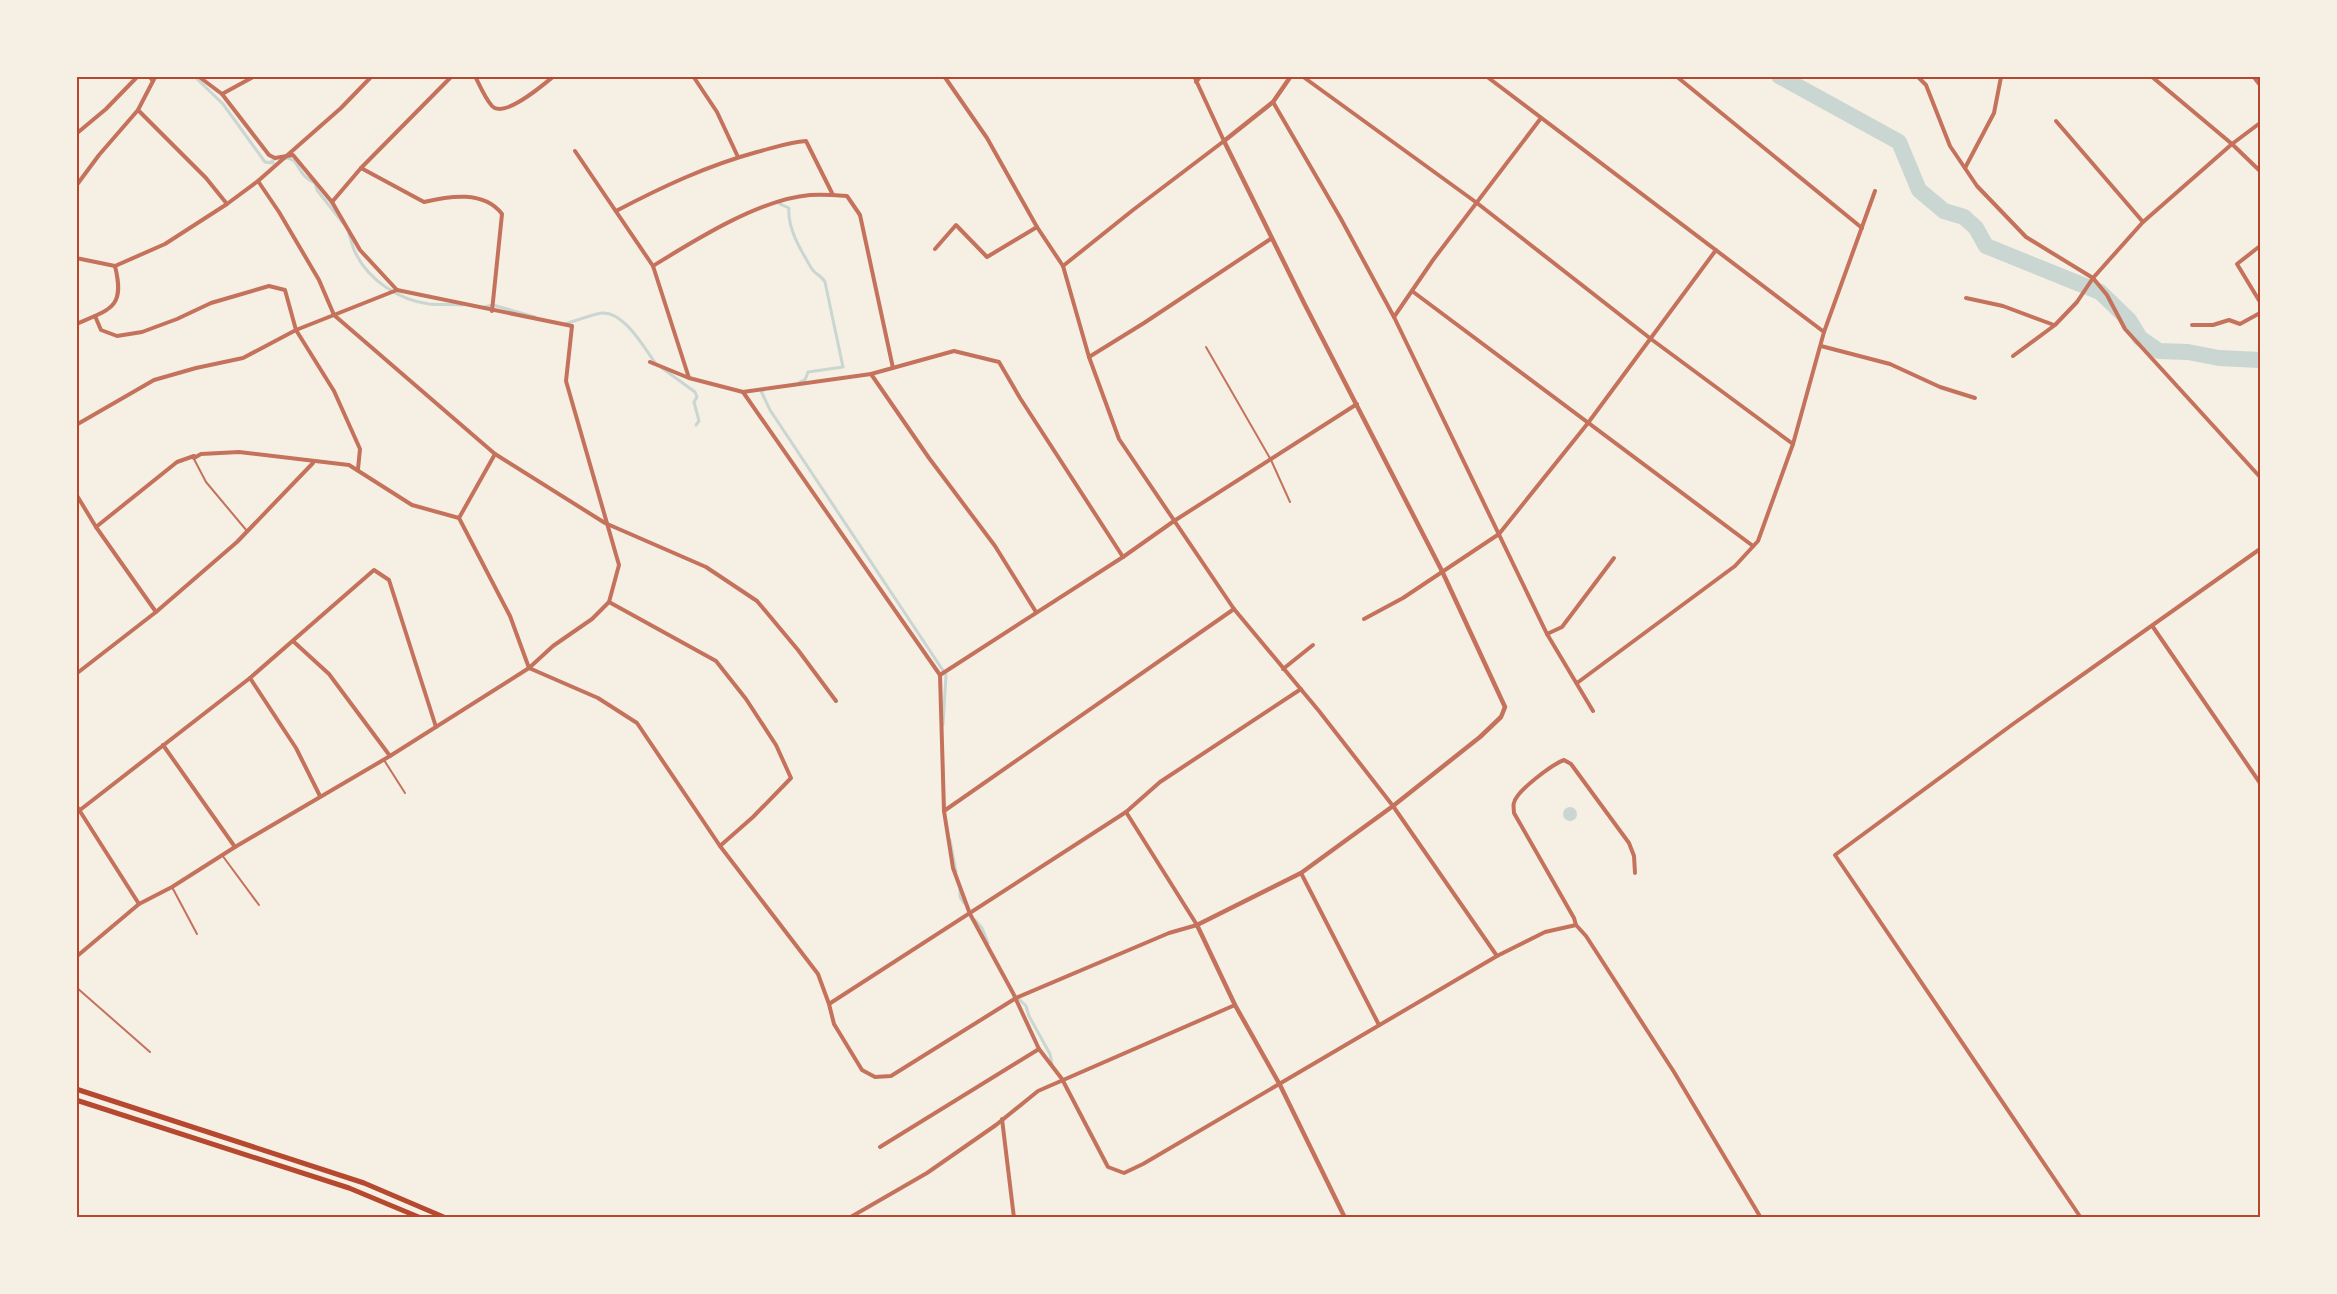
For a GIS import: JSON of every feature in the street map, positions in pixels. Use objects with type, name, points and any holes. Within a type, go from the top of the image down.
[{"type":"main road","points":[[76,1089],[364,1183],[446,1218]]},
{"type":"main road","points":[[76,1100],[349,1188],[421,1218]]},
{"type":"street","points":[[78,132],[106,109],[138,76]]},
{"type":"street","points":[[76,186],[138,110],[154,79],[149,76]]},
{"type":"street","points":[[198,76],[222,94],[269,155],[275,158],[293,155],[332,202],[360,250],[397,290]]},
{"type":"street","points":[[222,94],[255,76]]},
{"type":"street","points":[[76,258],[115,266],[165,244],[227,204],[258,180],[341,108],[372,76]]},
{"type":"street","points":[[332,202],[452,76]]},
{"type":"street","points":[[475,76],[493,107],[499,110],[534,93],[554,76]]},
{"type":"street","points":[[693,76],[717,112],[738,157]]},
{"type":"street","points":[[944,76],[987,138],[1037,227],[1063,267],[1089,357],[1119,439],[1234,609],[1301,689],[1393,806],[1497,956]]},
{"type":"street","points":[[96,527],[177,462],[201,454],[239,452],[338,463],[358,469],[412,505],[459,518],[510,616],[529,668],[598,698],[637,723],[720,846],[818,974],[830,1004],[834,1024],[862,1070],[875,1077],[891,1076],[1016,998],[1168,933],[1197,925],[1301,873],[1393,806],[1480,737],[1504,712],[1505,707],[1442,571],[1272,238],[1194,76]]},
{"type":"street","points":[[1196,82],[1201,76]]},
{"type":"street","points":[[1063,267],[1273,102],[1291,76]]},
{"type":"street","points":[[1302,76],[1477,203],[1651,339],[1793,444]]},
{"type":"street","points":[[1486,76],[1824,332]]},
{"type":"street","points":[[1676,76],[1862,228]]},
{"type":"street","points":[[1917,76],[1926,85],[1950,146],[1977,186],[2026,237],[2092,279],[2107,296],[2125,329],[2260,477]]},
{"type":"street","points":[[2151,76],[2232,144],[2260,171]]},
{"type":"street","points":[[2253,76],[2260,85]]},
{"type":"street","points":[[1965,168],[1994,113],[2001,77]]},
{"type":"street","points":[[1273,102],[1341,219],[1394,317],[1547,634],[1593,711]]},
{"type":"street","points":[[138,110],[206,178],[227,204]]},
{"type":"street","points":[[1394,317],[1541,118]]},
{"type":"street","points":[[2056,121],[2143,222]]},
{"type":"street","points":[[2013,356],[2055,325],[2143,222],[2232,144],[2260,123]]},
{"type":"street","points":[[616,211],[678,179],[738,157],[793,142],[806,141],[833,195]]},
{"type":"street","points":[[575,151],[653,266],[689,378]]},
{"type":"street","points":[[362,168],[424,202],[450,195],[473,197],[496,207],[502,214],[492,311]]},
{"type":"street","points":[[258,180],[319,280],[334,315],[495,454],[605,523],[706,567],[757,601],[836,701]]},
{"type":"street","points":[[1576,683],[1735,566],[1758,541],[1793,444],[1824,332],[1875,191]]},
{"type":"street","points":[[653,266],[713,230],[770,205],[809,195],[847,196],[860,215],[893,368]]},
{"type":"street","points":[[934,249],[957,225],[987,257],[1037,227]]},
{"type":"street","points":[[1089,357],[1272,238]]},
{"type":"street","points":[[2260,246],[2236,264],[2260,302]]},
{"type":"street","points":[[1364,619],[1402,598],[1499,534],[1588,423],[1716,250]]},
{"type":"street","points":[[76,324],[113,305],[119,295],[115,266]]},
{"type":"street","points":[[95,316],[100,330],[117,336],[142,332],[211,303],[269,286],[285,290],[296,330],[334,391],[360,449],[358,469]]},
{"type":"street","points":[[76,425],[154,380],[243,358],[296,330],[397,290],[572,326],[566,381],[605,523],[619,565],[609,602],[592,619],[553,646],[529,668],[384,760],[140,904],[76,957]]},
{"type":"street","points":[[1412,291],[1753,546]]},
{"type":"street","points":[[1966,298],[2003,306],[2055,325]]},
{"type":"street","points":[[2192,325],[2213,325],[2229,320],[2240,324],[2260,313]]},
{"type":"street","points":[[1821,346],[1890,364],[1940,387],[1975,399]]},
{"type":"street","points":[[650,362],[689,378],[743,392],[871,374],[954,351],[999,362],[1123,557]]},
{"type":"street","points":[[871,374],[929,458],[995,546],[1036,612]]},
{"type":"street","points":[[743,392],[940,675],[944,811],[953,868],[970,914],[1016,998],[1039,1049],[1062,1079],[1108,1167],[1124,1173],[1280,1085],[1497,956],[1545,932],[1576,925]]},
{"type":"street","points":[[940,675],[1123,557],[1174,520],[1357,404]]},
{"type":"street","points":[[459,518],[495,454]]},
{"type":"street","points":[[76,674],[156,612],[247,531],[314,462]]},
{"type":"street","points":[[76,495],[156,612]]},
{"type":"street","points":[[2081,1218],[1835,855],[2013,724],[2260,549]]},
{"type":"street","points":[[1547,634],[1562,627],[1614,558]]},
{"type":"street","points":[[80,810],[250,678],[374,570],[389,580],[436,727]]},
{"type":"street","points":[[609,602],[716,661],[746,699],[776,745],[791,778],[753,817],[720,846]]},
{"type":"street","points":[[944,811],[1234,609]]},
{"type":"street","points":[[2153,627],[2260,783]]},
{"type":"street","points":[[294,642],[329,674],[390,756]]},
{"type":"street","points":[[1283,669],[1313,645]]},
{"type":"street","points":[[250,678],[296,748],[320,796]]},
{"type":"street","points":[[830,1004],[1126,812],[1160,782],[1301,689]]},
{"type":"street","points":[[163,745],[235,847]]},
{"type":"street","points":[[1635,873],[1634,856],[1629,843],[1571,764],[1564,760],[1556,763],[1517,795],[1513,803],[1514,813],[1576,925],[1586,936],[1667,1062],[1761,1218]]},
{"type":"street","points":[[76,805],[140,904]]},
{"type":"street","points":[[1126,812],[1197,925],[1346,1218]]},
{"type":"street","points":[[1301,873],[1379,1025]]},
{"type":"street","points":[[849,1218],[927,1173],[1038,1091],[1236,1005]]},
{"type":"street","points":[[880,1147],[1039,1049]]},
{"type":"street","points":[[1002,1119],[1014,1218]]},
{"type":"lane","points":[[1206,347],[1271,460],[1290,502]]},
{"type":"lane","points":[[194,458],[206,482],[247,531]]},
{"type":"lane","points":[[384,760],[405,793]]},
{"type":"lane","points":[[222,855],[259,905]]},
{"type":"lane","points":[[172,887],[197,934]]},
{"type":"lane","points":[[76,987],[150,1052]]},
{"type":"shaded area","points":[[1570,807],[1575,809],[1577,814],[1575,819],[1570,821],[1565,819],[1563,814],[1565,809]]},
{"type":"waterway","points":[[194,76],[223,104],[265,162],[273,163],[275,159]]},
{"type":"waterway","points":[[1779,76],[1899,142],[1919,190],[1944,211],[1964,217],[1976,228],[1986,246],[2100,292],[2129,320],[2140,338],[2159,351],[2260,360]]},
{"type":"waterway","points":[[285,158],[294,161],[304,175],[315,183],[317,190],[343,223]]},
{"type":"waterway","points":[[780,204],[789,208],[790,224],[796,240],[812,269],[825,282],[843,367],[808,372],[805,380],[800,382]]},
{"type":"waterway","points":[[349,234],[361,262],[376,280],[386,287],[418,302],[462,305]]},
{"type":"waterway","points":[[484,307],[493,305],[535,317]]},
{"type":"waterway","points":[[565,324],[600,313],[610,314],[626,324],[656,364]]},
{"type":"waterway","points":[[662,368],[695,392],[697,397],[694,402],[699,421],[696,425]]},
{"type":"waterway","points":[[764,390],[761,391],[770,410],[946,675],[943,725]]},
{"type":"waterway","points":[[950,840],[956,872]]},
{"type":"waterway","points":[[960,890],[960,897],[964,903]]},
{"type":"waterway","points":[[975,920],[982,928],[988,943]]},
{"type":"waterway","points":[[1013,993],[1026,1006],[1050,1054],[1052,1064]]}]
